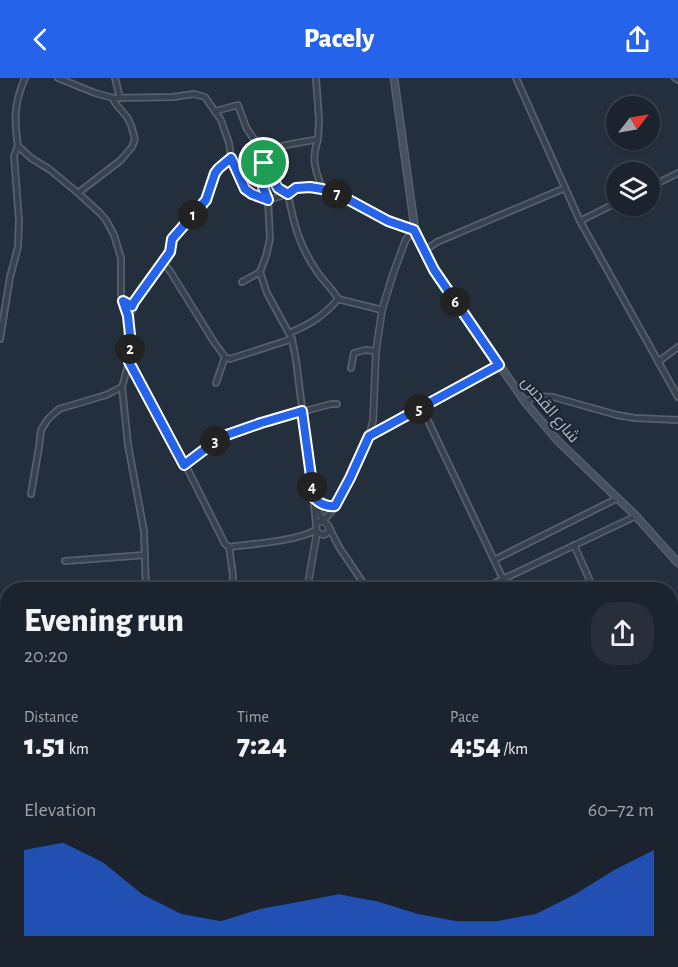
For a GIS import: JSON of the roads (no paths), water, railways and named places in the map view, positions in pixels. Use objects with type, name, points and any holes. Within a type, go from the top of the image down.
[{"type":"main road","name":"شارع القدس","points":[[394,78],[414,230],[434,270],[525,402],[558,441],[636,516],[678,563]]},
{"type":"street","points":[[0,339],[10,277],[18,247],[19,220],[14,156],[18,146],[15,115],[20,89],[25,78]]},
{"type":"street","points":[[58,78],[113,98],[194,94],[205,97],[221,120],[229,143],[231,158],[245,189],[252,194],[268,200],[288,194],[296,188],[322,189],[336,193],[388,221],[414,230],[406,239],[382,310],[376,351],[373,421],[369,436],[334,508],[323,521],[318,522],[308,582]]},
{"type":"street","points":[[115,78],[120,98]]},
{"type":"street","points":[[316,78],[319,120],[313,161],[322,189]]},
{"type":"street","points":[[516,78],[580,221],[678,398]]},
{"type":"street","points":[[78,192],[121,160],[132,147],[135,139],[127,117],[113,98]]},
{"type":"street","points":[[216,111],[238,105],[246,127],[253,138],[268,152]]},
{"type":"street","points":[[318,139],[283,146],[265,155],[263,187],[268,200],[270,240],[260,272],[267,293],[292,339],[316,529],[320,535],[325,534],[339,547]]},
{"type":"street","points":[[18,146],[78,192],[106,220],[114,235],[121,258],[121,295],[130,335],[129,362],[122,387],[128,445],[144,531],[146,582]]},
{"type":"street","points":[[126,313],[130,313],[170,252],[172,239],[206,200],[215,173],[231,158]]},
{"type":"street","points":[[264,163],[278,188],[288,194],[297,236],[303,248],[338,299],[382,310]]},
{"type":"street","points":[[660,182],[678,172]]},
{"type":"street","points":[[424,251],[437,242],[565,188]]},
{"type":"street","points":[[580,221],[606,208]]},
{"type":"street","points":[[163,263],[225,357],[230,359],[292,339]]},
{"type":"street","points":[[242,282],[260,272]]},
{"type":"street","points":[[289,333],[316,321],[338,299]]},
{"type":"street","points":[[123,301],[133,306]]},
{"type":"street","points":[[128,323],[133,306]]},
{"type":"street","points":[[658,362],[678,347]]},
{"type":"street","points":[[351,368],[354,353],[365,350],[376,351]]},
{"type":"street","points":[[216,383],[225,357]]},
{"type":"street","points":[[129,362],[225,544],[230,547],[295,537],[316,529]]},
{"type":"street","points":[[369,436],[499,365]]},
{"type":"street","points":[[31,494],[41,429],[48,420],[59,409],[106,395],[122,387]]},
{"type":"street","points":[[525,402],[537,396],[626,417],[678,420]]},
{"type":"street","points":[[184,465],[221,437],[302,411],[337,404]]},
{"type":"street","points":[[422,408],[502,579]]},
{"type":"street","points":[[373,421],[377,425],[386,427]]},
{"type":"street","points":[[494,560],[618,498]]},
{"type":"street","points":[[314,500],[334,508]]},
{"type":"street","points":[[314,500],[323,521],[327,523],[339,547],[363,582]]},
{"type":"street","points":[[325,534],[328,531],[334,508]]},
{"type":"street","points":[[496,582],[636,516]]},
{"type":"street","points":[[574,545],[590,582]]},
{"type":"street","points":[[230,547],[233,582]]},
{"type":"street","points":[[65,561],[145,555]]}]
